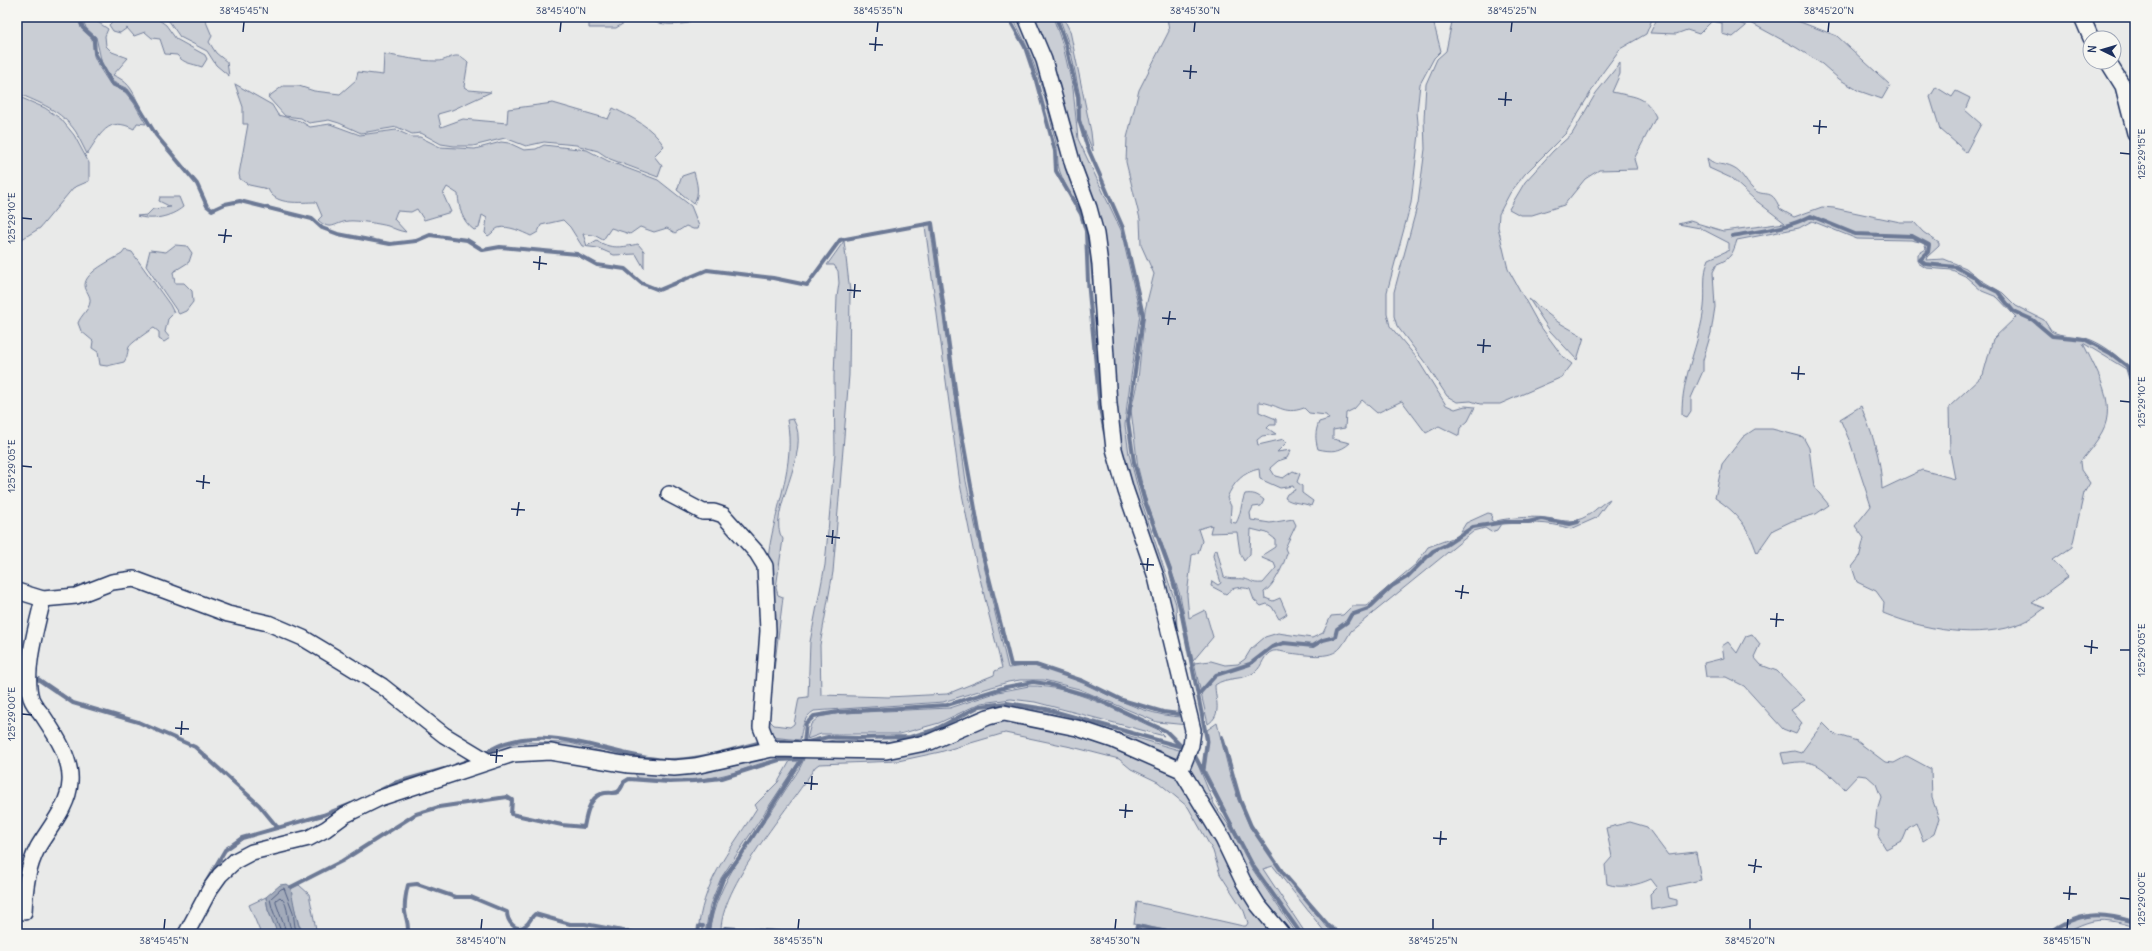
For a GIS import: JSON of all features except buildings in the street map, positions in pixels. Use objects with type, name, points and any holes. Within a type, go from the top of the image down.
[{"type":"street","points":[[1026,17],[1044,60],[1072,166],[1089,208],[1096,234],[1100,264],[1108,404],[1114,449],[1126,491],[1156,576],[1192,730],[1191,746],[1182,770]]},
{"type":"street","points":[[2082,17],[2088,30]]},
{"type":"street","points":[[2113,70],[2123,86],[2135,133]]},
{"type":"street","points":[[669,494],[702,512],[723,514],[757,554],[765,566],[768,609],[761,727],[766,740],[772,749]]},
{"type":"street","points":[[17,591],[43,599],[76,596],[112,582],[134,579],[228,614],[268,623],[302,638],[382,686],[444,735],[487,761]]},
{"type":"street","points":[[24,912],[26,881],[37,848],[65,802],[70,782],[61,743],[31,699],[30,674],[34,638],[43,599]]},
{"type":"street","points":[[186,934],[210,889],[220,874],[235,861],[252,852],[309,838],[326,829],[345,815],[380,798],[487,761],[513,754],[550,752],[629,765],[674,768],[695,766],[772,749],[886,751],[930,742],[988,717],[1004,713],[1077,728],[1113,740],[1182,770],[1223,839],[1243,881],[1258,905],[1282,934]]},
{"type":"shaded area","points":[[17,17],[78,17],[81,28],[92,38],[94,56],[99,67],[110,84],[125,92],[134,103],[146,124],[137,123],[134,129],[118,124],[111,126],[101,134],[87,154],[76,132],[64,118],[50,108],[17,93]]},
{"type":"shaded area","points":[[82,17],[90,17],[108,29],[105,36],[106,46],[112,52],[128,58],[113,75],[122,80],[128,86],[134,93],[138,103],[128,89],[113,82],[102,64],[96,37],[86,28]]},
{"type":"shaded area","points":[[117,17],[155,17],[166,25],[176,39],[205,55],[207,59],[202,67],[191,64],[185,62],[177,55],[165,54],[160,39],[152,38],[145,32],[134,36],[127,28],[120,33],[113,31],[109,25]]},
{"type":"shaded area","points":[[162,17],[204,17],[212,36],[209,42],[216,53],[227,62],[229,76],[216,65],[207,51],[180,37],[169,21]]},
{"type":"shaded area","points":[[589,17],[634,17],[616,28],[589,28]]},
{"type":"shaded area","points":[[646,17],[687,17],[689,23],[661,23],[650,20]]},
{"type":"shaded area","points":[[1012,17],[1022,17],[1035,46],[1055,110],[1068,163],[1088,215],[1093,234],[1097,256],[1104,376],[1111,442],[1123,490],[1153,576],[1188,725],[1157,722],[1079,689],[1044,680],[1020,680],[1008,682],[943,702],[814,711],[805,720],[800,740],[771,737],[767,735],[764,725],[771,639],[768,560],[787,469],[789,436],[787,420],[793,419],[798,433],[798,448],[783,499],[780,515],[779,528],[783,539],[776,588],[778,595],[783,597],[768,719],[774,725],[790,727],[794,724],[799,698],[808,697],[810,642],[825,565],[835,453],[834,377],[837,297],[839,283],[838,271],[834,265],[827,265],[844,241],[850,292],[849,375],[833,572],[820,645],[821,695],[888,697],[947,694],[994,675],[995,671],[1002,668],[974,554],[960,484],[925,226],[930,224],[966,481],[1008,668],[1027,666],[1039,667],[1075,680],[1145,710],[1163,715],[1182,717],[1184,715],[1149,572],[1116,475],[1111,454],[1102,403],[1088,230],[1060,172],[1057,148],[1049,114],[1034,64]]},
{"type":"shaded area","points":[[1030,17],[1053,17],[1063,46],[1073,89],[1078,139],[1121,230],[1140,314],[1125,425],[1129,454],[1141,500],[1176,604],[1177,629],[1200,732],[1196,760],[1214,804],[1230,827],[1251,867],[1297,934],[1288,934],[1271,916],[1192,779],[1190,768],[1195,741],[1118,449],[1104,258]]},
{"type":"shaded area","points":[[1059,17],[1063,17],[1070,31],[1091,132],[1093,151],[1080,120],[1080,97],[1070,47]]},
{"type":"shaded area","points":[[1167,17],[1432,17],[1441,51],[1434,58],[1420,84],[1417,112],[1419,134],[1411,203],[1387,292],[1387,313],[1390,326],[1416,357],[1446,405],[1455,409],[1465,406],[1475,407],[1468,421],[1460,428],[1459,436],[1439,426],[1426,433],[1402,401],[1377,413],[1362,400],[1354,409],[1346,413],[1345,428],[1333,430],[1333,439],[1350,443],[1339,450],[1327,451],[1318,449],[1316,442],[1316,432],[1319,422],[1329,419],[1326,415],[1309,413],[1304,408],[1291,411],[1285,410],[1271,404],[1259,402],[1259,412],[1276,419],[1276,425],[1270,425],[1267,428],[1276,434],[1262,436],[1257,440],[1258,445],[1284,439],[1287,442],[1277,452],[1291,450],[1287,458],[1278,461],[1270,468],[1275,476],[1283,478],[1293,471],[1300,474],[1297,482],[1302,486],[1302,493],[1313,501],[1311,506],[1288,500],[1285,498],[1287,494],[1295,490],[1293,486],[1280,488],[1260,479],[1259,469],[1253,470],[1239,479],[1229,493],[1227,498],[1231,506],[1230,522],[1236,523],[1245,494],[1257,495],[1264,500],[1261,506],[1253,507],[1250,513],[1251,520],[1270,523],[1293,519],[1296,525],[1285,548],[1287,553],[1284,563],[1275,580],[1264,592],[1265,598],[1273,601],[1280,598],[1287,614],[1279,619],[1272,607],[1267,604],[1261,606],[1254,600],[1250,589],[1237,588],[1226,594],[1211,586],[1212,581],[1218,585],[1221,583],[1213,556],[1214,551],[1217,550],[1224,577],[1263,583],[1276,568],[1274,563],[1262,558],[1264,554],[1275,547],[1275,539],[1267,533],[1251,529],[1250,554],[1244,561],[1240,553],[1237,532],[1210,533],[1212,525],[1198,529],[1202,541],[1198,553],[1192,555],[1187,595],[1189,618],[1205,610],[1213,637],[1193,661],[1180,595],[1145,496],[1138,468],[1131,410],[1138,379],[1145,310],[1154,274],[1141,245],[1140,219],[1126,162],[1127,138],[1139,90],[1169,31]]},
{"type":"shaded area","points":[[1453,17],[1653,17],[1646,34],[1620,49],[1603,72],[1566,133],[1525,174],[1510,193],[1499,214],[1498,227],[1508,269],[1538,323],[1563,357],[1572,364],[1562,377],[1500,404],[1480,404],[1471,401],[1457,402],[1447,396],[1426,364],[1397,326],[1394,316],[1394,292],[1418,203],[1425,149],[1424,119],[1426,84],[1437,59],[1446,51]]},
{"type":"shaded area","points":[[1658,17],[1727,17],[1746,26],[1733,37],[1722,34],[1722,23],[1712,21],[1699,34],[1687,30],[1676,34],[1650,33]]},
{"type":"shaded area","points":[[1740,17],[1787,17],[1837,36],[1890,85],[1882,99],[1859,91],[1839,79],[1822,64],[1797,48]]},
{"type":"shaded area","points":[[384,54],[417,60],[437,61],[460,56],[468,62],[464,87],[469,90],[491,92],[452,110],[438,114],[441,127],[463,119],[507,123],[508,109],[553,103],[608,119],[613,108],[635,119],[648,128],[664,146],[654,156],[662,166],[658,177],[610,159],[598,151],[576,145],[544,142],[526,146],[505,138],[473,146],[454,146],[441,144],[421,133],[412,134],[397,127],[361,133],[329,120],[309,123],[301,118],[285,116],[268,97],[283,86],[299,86],[314,91],[340,94],[356,80],[358,72],[383,75]]},
{"type":"shaded area","points":[[1620,63],[1620,74],[1612,92],[1638,98],[1648,105],[1656,117],[1634,159],[1637,169],[1599,170],[1585,179],[1564,205],[1532,215],[1520,215],[1509,209],[1525,182],[1553,151],[1572,134],[1596,93]]},
{"type":"shaded area","points":[[235,84],[272,105],[278,115],[300,121],[310,127],[330,124],[360,135],[396,130],[412,137],[420,137],[440,147],[475,149],[501,142],[509,143],[524,150],[536,149],[544,145],[587,150],[608,161],[658,180],[691,206],[699,226],[698,229],[693,229],[686,226],[675,233],[667,228],[654,232],[640,227],[630,234],[611,228],[603,240],[594,235],[583,234],[587,246],[597,240],[606,245],[617,247],[638,244],[644,251],[644,268],[636,254],[614,255],[598,248],[582,246],[570,227],[563,220],[541,225],[538,232],[531,236],[515,229],[502,227],[488,236],[485,233],[487,218],[482,215],[479,228],[474,230],[464,219],[459,205],[458,194],[447,187],[443,194],[451,212],[424,220],[417,209],[411,212],[397,211],[394,219],[406,232],[385,225],[357,221],[348,221],[333,226],[326,226],[318,220],[322,216],[316,202],[282,201],[271,194],[268,189],[249,185],[240,179],[239,174],[248,124],[243,124],[243,107]]},
{"type":"shaded area","points":[[1936,87],[1952,97],[1956,91],[1970,98],[1965,110],[1981,124],[1966,152],[1940,129],[1930,97]]},
{"type":"shaded area","points":[[17,96],[45,108],[61,119],[74,135],[89,163],[89,181],[73,188],[40,228],[17,242]]},
{"type":"shaded area","points":[[1707,158],[1710,161],[1730,166],[1736,170],[1752,188],[1760,193],[1774,197],[1780,209],[1794,217],[1822,207],[1834,208],[1900,222],[1914,222],[1923,232],[1939,243],[1939,246],[1927,257],[1926,260],[1944,259],[1966,268],[1979,279],[2003,293],[2016,306],[2044,320],[2051,331],[2059,334],[2092,340],[2116,356],[2130,370],[2134,377],[2135,384],[2129,379],[2126,369],[2083,343],[2103,386],[2106,398],[2106,421],[2100,436],[2080,462],[2081,470],[2090,483],[2084,493],[2072,547],[2053,560],[2068,577],[2032,603],[2045,608],[2022,623],[2005,628],[1970,632],[1934,628],[1899,619],[1883,613],[1884,602],[1876,591],[1857,582],[1852,567],[1859,558],[1864,538],[1855,526],[1871,506],[1850,442],[1840,419],[1861,406],[1873,437],[1878,456],[1882,489],[1922,470],[1955,479],[1950,453],[1949,407],[1983,375],[1993,339],[2016,317],[1997,297],[1982,291],[1965,276],[1952,270],[1926,268],[1918,263],[1918,254],[1926,249],[1924,243],[1911,240],[1857,239],[1812,221],[1799,228],[1737,240],[1731,255],[1717,264],[1713,272],[1715,307],[1711,333],[1703,360],[1703,371],[1691,398],[1691,411],[1687,417],[1682,415],[1684,387],[1702,321],[1705,301],[1705,277],[1707,265],[1709,259],[1729,250],[1729,243],[1700,228],[1678,224],[1690,221],[1723,231],[1785,223],[1754,199],[1731,178],[1709,168]]},
{"type":"shaded area","points":[[694,172],[697,192],[694,204],[677,190],[682,176]]},
{"type":"shaded area","points":[[160,197],[179,197],[183,207],[167,216],[149,218],[137,216],[147,215],[153,209],[171,207],[159,201]]},
{"type":"shaded area","points":[[175,245],[187,246],[192,253],[189,262],[173,272],[175,283],[184,283],[192,291],[193,302],[186,311],[179,314],[146,266],[150,250],[166,252]]},
{"type":"shaded area","points":[[125,250],[132,252],[170,305],[174,313],[168,319],[165,332],[170,338],[164,342],[159,339],[159,332],[154,328],[130,345],[124,362],[107,366],[100,365],[98,352],[92,348],[93,341],[81,331],[78,323],[88,308],[90,302],[90,297],[85,285],[86,280],[94,271],[122,254]]},
{"type":"shaded area","points":[[1529,299],[1558,322],[1584,337],[1577,360],[1550,331]]},
{"type":"shaded area","points":[[1755,429],[1772,429],[1803,437],[1809,448],[1814,487],[1829,505],[1816,514],[1792,521],[1773,530],[1757,553],[1746,528],[1741,521],[1730,509],[1715,498],[1722,464],[1743,437]]},
{"type":"shaded area","points":[[1610,499],[1596,518],[1571,529],[1562,526],[1528,523],[1501,524],[1497,530],[1491,532],[1485,528],[1474,531],[1351,631],[1341,647],[1336,651],[1330,654],[1316,656],[1273,651],[1265,657],[1260,667],[1250,675],[1225,680],[1215,685],[1217,711],[1213,720],[1208,724],[1194,663],[1211,661],[1225,665],[1238,664],[1245,659],[1251,649],[1265,637],[1278,633],[1312,638],[1323,633],[1331,616],[1343,615],[1352,606],[1366,606],[1416,564],[1428,547],[1458,536],[1466,523],[1488,513],[1492,514],[1491,520],[1494,522],[1511,518],[1535,517],[1573,521],[1590,514]]},
{"type":"shaded area","points":[[1752,634],[1760,644],[1754,657],[1761,665],[1777,671],[1805,700],[1791,710],[1802,723],[1796,734],[1783,729],[1744,686],[1726,677],[1706,677],[1704,663],[1724,658],[1722,646],[1728,642],[1737,653],[1746,636]]},
{"type":"shaded area","points":[[1029,686],[1046,687],[1079,695],[1157,729],[1164,736],[1035,702],[1011,699],[981,703],[939,723],[900,734],[821,734],[807,739],[811,724],[819,717],[841,713],[950,708],[998,692]]},
{"type":"shaded area","points":[[998,706],[1021,707],[1046,712],[1186,752],[1179,760],[1173,761],[1033,713],[902,745],[803,745],[835,740],[884,742],[922,737],[977,712]]},
{"type":"shaded area","points":[[1006,718],[1074,731],[1174,773],[1184,783],[1262,923],[1273,934],[1186,934],[1134,924],[1137,902],[1243,926],[1246,926],[1248,923],[1244,911],[1220,874],[1213,851],[1188,807],[1158,782],[1131,769],[1119,759],[1005,733],[940,752],[898,761],[819,764],[815,767],[743,871],[731,894],[723,915],[721,934],[709,934],[713,914],[728,877],[796,774],[805,755],[841,756]]},
{"type":"shaded area","points":[[1217,723],[1238,800],[1250,827],[1299,894],[1328,928],[1337,934],[1328,934],[1324,931],[1273,866],[1263,869],[1306,934],[1302,934],[1254,866],[1205,770],[1209,741],[1207,730]]},
{"type":"shaded area","points":[[1823,723],[1834,734],[1857,741],[1885,762],[1894,763],[1907,756],[1931,769],[1932,798],[1939,819],[1934,834],[1923,841],[1916,823],[1908,828],[1903,840],[1886,849],[1878,836],[1879,830],[1875,828],[1877,810],[1881,797],[1876,784],[1867,776],[1858,775],[1845,789],[1819,766],[1812,763],[1796,762],[1784,764],[1781,753],[1794,751],[1801,753]]},
{"type":"shaded area","points":[[519,742],[570,743],[635,760],[700,763],[485,756],[499,747]]},
{"type":"shaded area","points":[[790,755],[789,758],[772,760],[732,773],[703,779],[669,780],[637,778],[634,770],[692,774],[709,772],[766,756]]},
{"type":"shaded area","points":[[790,761],[799,761],[721,878],[710,905],[705,934],[701,934],[704,925],[699,924],[702,907],[714,877],[730,849],[757,808],[755,805],[778,782]]},
{"type":"shaded area","points":[[1630,822],[1647,827],[1668,855],[1696,852],[1701,880],[1667,887],[1669,898],[1677,900],[1677,905],[1651,910],[1650,894],[1657,887],[1651,879],[1629,886],[1607,884],[1605,865],[1612,857],[1606,828]]},
{"type":"shaded area","points":[[299,885],[309,894],[317,934],[305,934],[299,925],[290,892],[291,889]]},
{"type":"shaded area","points":[[266,897],[268,910],[278,934],[261,934],[249,905]]},
{"type":"shaded area","points":[[2100,915],[2135,923],[2135,927],[2117,922],[2098,920],[2086,923],[2065,932],[2050,934],[2072,920]]},
{"type":"water","points":[[287,884],[291,887],[299,926],[305,934],[278,934],[268,910],[266,897],[280,885]]},
{"type":"waterway","points":[[79,17],[83,28],[94,38],[95,53],[112,84],[127,91],[136,102],[156,135],[197,184],[207,206],[212,210],[225,204],[240,201],[312,219],[322,228],[338,234],[390,244],[416,241],[430,235],[467,240],[483,250],[500,247],[577,254],[597,265],[625,269],[641,283],[659,290],[707,270],[773,278],[807,285],[840,240],[932,223],[959,418],[983,554],[1011,665],[1036,665],[1083,681],[1122,700],[1163,712],[1179,714],[1179,700]]},
{"type":"waterway","points":[[1008,17],[1025,47],[1035,77],[1055,151],[1056,171],[1081,214],[1086,231],[1088,281],[1100,408],[1105,433]]},
{"type":"waterway","points":[[1056,17],[1066,45],[1078,97],[1079,120],[1087,146],[1123,228],[1143,315],[1128,421],[1134,462],[1144,499],[1170,570],[1181,611],[1207,740],[1203,771]]},
{"type":"waterway","points":[[1732,236],[1782,227],[1811,216],[1855,234],[1912,236],[1929,245],[1928,252],[1920,260],[1925,264],[1956,267],[1973,276],[1980,283],[1998,292],[2013,311],[2033,320],[2052,336],[2084,339],[2110,353],[2127,366],[2132,379],[2135,381]]},
{"type":"waterway","points":[[1198,695],[1216,675],[1250,664],[1272,647],[1284,643],[1313,646],[1323,640],[1335,637],[1337,629],[1347,622],[1351,615],[1368,609],[1392,586],[1407,577],[1433,551],[1446,545],[1473,527],[1505,522],[1528,522],[1541,519],[1570,524],[1578,522]]},
{"type":"waterway","points":[[17,670],[25,673]]},
{"type":"waterway","points":[[35,677],[73,703],[138,722],[195,747],[259,805],[278,828]]},
{"type":"waterway","points":[[804,743],[806,724],[814,716],[838,712],[947,705],[1006,687],[1033,682],[1048,684],[1090,696],[1166,731],[1181,746]]},
{"type":"waterway","points":[[804,743],[828,737],[910,737],[934,730],[980,706],[1007,703],[1046,709],[1182,747]]},
{"type":"waterway","points":[[1222,737],[1240,800],[1251,826],[1283,873],[1329,926],[1340,934]]},
{"type":"waterway","points":[[484,754],[506,743],[528,738],[551,738],[646,758],[680,760],[715,754],[761,742]]},
{"type":"waterway","points":[[772,740],[797,742]]},
{"type":"waterway","points":[[1195,756],[1253,866],[1301,934]]},
{"type":"waterway","points":[[456,765],[473,759]]},
{"type":"waterway","points":[[291,887],[342,861],[416,814],[439,807],[507,797],[512,800],[511,814],[562,825],[584,827],[589,808],[594,799],[601,794],[617,792],[622,787],[624,782],[629,779],[669,782],[722,778],[779,760],[802,759]]},
{"type":"waterway","points":[[707,934],[713,905],[723,879],[741,855],[802,759]]},
{"type":"waterway","points":[[377,792],[394,783],[444,769]]},
{"type":"waterway","points":[[201,891],[225,850],[242,838],[323,815],[351,804]]},
{"type":"waterway","points":[[407,934],[408,926],[405,915],[405,902],[408,885],[417,884],[455,897],[471,897],[507,912],[510,922],[519,928],[526,925],[535,914],[570,924],[585,924],[639,934]]},
{"type":"waterway","points":[[2048,934],[2059,926],[2080,917],[2100,915],[2135,922]]},
{"type":"waterway","points":[[698,934],[699,926],[703,926]]},
{"type":"waterway","points":[[1135,934],[1137,926],[1175,934]]},
{"type":"waterway","points":[[176,934],[183,927]]},
{"type":"waterway","points":[[725,928],[802,934]]}]
